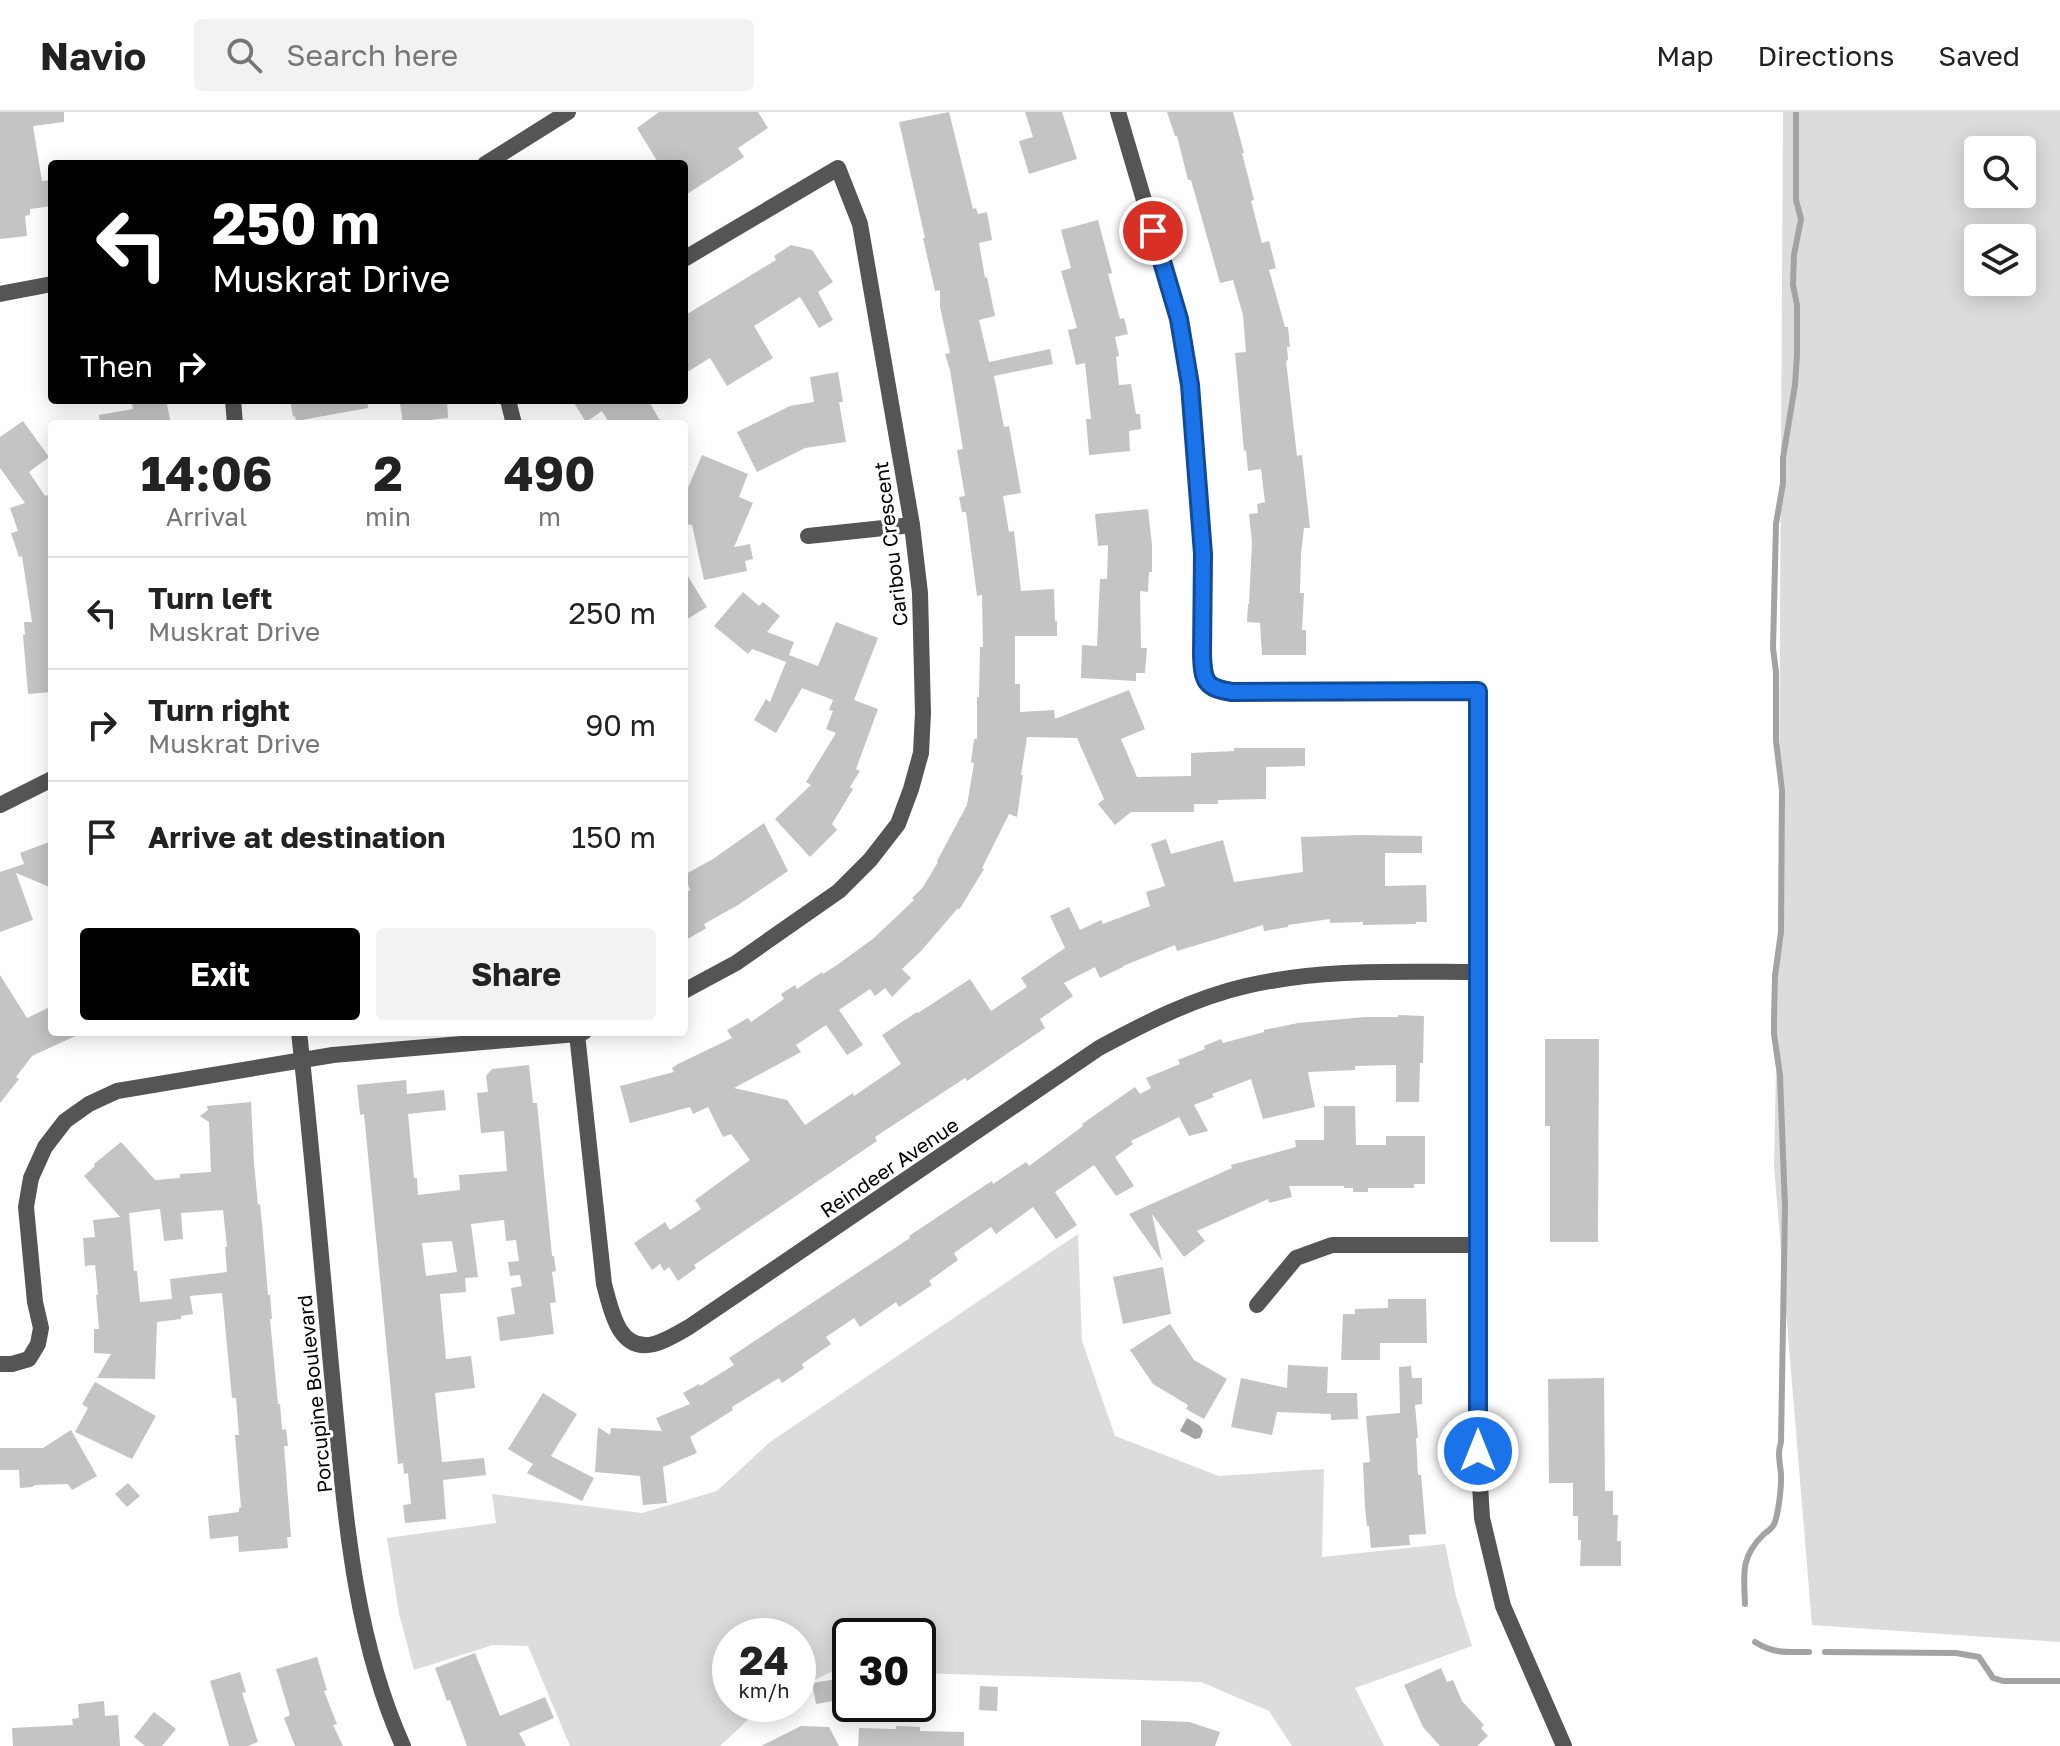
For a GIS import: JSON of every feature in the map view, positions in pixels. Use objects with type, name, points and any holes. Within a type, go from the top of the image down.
[{"type":"street","points":[[491,160],[568,112]]},
{"type":"street","points":[[1118,112],[1179,319],[1188,372],[1203,554],[1202,663],[1207,682],[1217,690],[1232,692],[1478,691],[1478,1451],[1482,1518],[1503,1606],[1564,1746]]},
{"type":"street","name":"Caribou Crescent","points":[[688,257],[838,168],[860,224],[912,525],[920,593],[923,713],[921,753],[911,789],[898,824],[870,860],[839,891],[736,963],[688,989]]},
{"type":"street","points":[[0,294],[48,285]]},
{"type":"street","points":[[808,536],[912,525]]},
{"type":"street","points":[[1,801],[48,781]]},
{"type":"street","name":"Reindeer Avenue","points":[[580,1036],[604,1284],[613,1318],[623,1335],[630,1343],[643,1346],[656,1344],[690,1326],[1099,1048],[1150,1021],[1244,986],[1298,977],[1352,972],[1479,972]]},
{"type":"street","name":"Porcupine Boulevard","points":[[299,1036],[350,1555],[369,1647],[403,1746]]},
{"type":"street","points":[[0,1364],[29,1359],[38,1344],[41,1328],[35,1302],[26,1207],[31,1178],[45,1147],[65,1121],[89,1104],[117,1091],[333,1055],[546,1036]]},
{"type":"street","points":[[1257,1305],[1296,1258],[1332,1245],[1479,1245]]},
{"type":"shaded area","points":[[1783,112],[2060,112],[2060,1642],[1812,1625],[1774,1166]]},
{"type":"shaded area","points":[[1078,1234],[1082,1341],[1115,1436],[1219,1476],[1324,1469],[1322,1557],[1445,1544],[1456,1596],[1472,1646],[1355,1688],[1384,1746],[1292,1746],[1269,1711],[1201,1682],[936,1674],[936,1618],[832,1618],[832,1671],[816,1679],[816,1618],[712,1618],[712,1722],[746,1722],[720,1746],[570,1746],[528,1646],[493,1645],[414,1670],[399,1614],[387,1538],[496,1523],[492,1494],[642,1513],[717,1491],[770,1442]]},
{"type":"shaded area","points":[[1187,1418],[1203,1430],[1200,1438],[1195,1439],[1180,1431]]},
{"type":"building","points":[[0,112],[64,112],[64,122],[33,126],[42,181],[48,180],[48,207],[30,209],[30,215],[25,216],[27,236],[0,239]]},
{"type":"building","points":[[659,112],[758,112],[768,128],[738,148],[744,157],[688,193],[688,160],[657,160],[637,128]]},
{"type":"building","points":[[949,112],[973,209],[976,208],[978,214],[987,212],[992,240],[979,243],[995,316],[979,320],[989,362],[1050,349],[1053,364],[994,376],[1004,427],[1009,426],[1021,493],[1003,496],[1009,532],[1014,531],[1021,591],[1054,589],[1057,621],[1057,636],[1015,636],[1015,684],[1020,684],[1020,712],[1054,710],[1055,719],[1129,690],[1145,729],[1121,739],[1137,777],[1191,776],[1191,753],[1234,751],[1234,748],[1305,748],[1305,766],[1266,767],[1266,799],[1194,804],[1194,812],[1131,812],[1115,825],[1098,804],[1104,799],[1077,738],[1027,737],[1017,817],[1009,814],[984,869],[959,910],[902,969],[911,978],[892,997],[885,988],[875,996],[870,989],[839,1010],[863,1045],[847,1055],[826,1025],[796,1045],[801,1052],[734,1088],[787,1100],[805,1125],[901,1064],[882,1035],[970,979],[991,1011],[1027,987],[1021,978],[1065,948],[1050,916],[1069,907],[1080,930],[1101,920],[1103,924],[1150,906],[1146,892],[1165,886],[1151,844],[1166,839],[1171,854],[1223,840],[1234,882],[1303,872],[1301,837],[1422,836],[1422,853],[1385,853],[1385,886],[1426,885],[1427,922],[1363,925],[1363,922],[1330,923],[1330,919],[1264,931],[1263,925],[1177,951],[1175,945],[1100,978],[1095,967],[1064,983],[1073,996],[1040,1019],[1045,1028],[967,1081],[965,1078],[875,1137],[877,1141],[694,1265],[696,1268],[678,1281],[669,1267],[664,1271],[660,1264],[652,1270],[634,1243],[665,1222],[670,1230],[701,1209],[695,1200],[750,1160],[731,1134],[723,1137],[708,1107],[693,1114],[690,1107],[630,1123],[620,1086],[674,1072],[672,1068],[678,1064],[732,1038],[727,1030],[748,1018],[751,1022],[784,999],[781,994],[823,974],[874,938],[914,900],[912,898],[923,887],[938,862],[967,805],[974,763],[971,762],[974,739],[977,739],[980,647],[983,647],[982,595],[977,596],[966,512],[962,512],[959,497],[965,496],[957,450],[963,449],[945,354],[950,353],[940,307],[940,290],[935,291],[899,122]]},
{"type":"building","points":[[1025,112],[1062,112],[1077,159],[1029,174],[1019,141],[1033,137]]},
{"type":"building","points":[[1167,112],[1233,112],[1262,243],[1269,241],[1276,268],[1269,270],[1285,327],[1288,327],[1290,347],[1287,347],[1286,361],[1297,456],[1302,455],[1310,528],[1304,528],[1301,554],[1300,593],[1304,593],[1302,630],[1306,630],[1306,655],[1262,655],[1260,623],[1247,622],[1252,542],[1249,514],[1258,513],[1257,504],[1265,502],[1261,469],[1248,471],[1244,451],[1235,353],[1246,352],[1243,315],[1233,280],[1220,283],[1191,180],[1188,180],[1177,136]]},
{"type":"building","points":[[1098,220],[1112,273],[1108,274],[1120,319],[1124,318],[1128,334],[1115,337],[1119,356],[1116,357],[1119,385],[1131,384],[1141,429],[1129,431],[1130,451],[1089,455],[1086,419],[1091,419],[1085,363],[1076,365],[1068,330],[1077,328],[1061,271],[1071,268],[1061,230]]},
{"type":"building","points":[[791,245],[812,250],[833,282],[818,292],[833,320],[819,328],[800,297],[754,326],[773,358],[727,386],[710,358],[688,372],[688,314],[776,260],[774,256]]},
{"type":"building","points":[[838,372],[843,402],[839,402],[846,442],[805,448],[757,472],[737,432],[790,406],[814,402],[810,377]]},
{"type":"building","points":[[132,404],[167,404],[170,420],[100,420],[99,415],[133,409]]},
{"type":"building","points":[[291,404],[368,404],[368,408],[302,420],[293,417]]},
{"type":"building","points":[[400,404],[447,404],[448,418],[403,420]]},
{"type":"building","points":[[575,404],[650,404],[660,420],[608,420],[602,411],[585,420]]},
{"type":"building","points":[[23,421],[48,456],[29,472],[45,496],[48,495],[48,692],[28,694],[23,635],[24,622],[32,622],[22,556],[19,557],[11,533],[18,531],[10,508],[25,503],[0,468],[0,437]]},
{"type":"building","points":[[702,455],[748,474],[739,497],[753,503],[734,547],[750,544],[753,559],[745,561],[747,571],[704,580],[692,525],[688,524],[688,488]]},
{"type":"building","points":[[1148,509],[1152,572],[1149,572],[1148,592],[1140,591],[1141,648],[1147,648],[1145,673],[1136,673],[1136,681],[1081,678],[1082,645],[1097,646],[1100,579],[1107,579],[1108,545],[1098,546],[1095,514]]},
{"type":"building","points":[[688,576],[707,607],[688,619]]},
{"type":"building","points":[[743,592],[759,606],[763,602],[780,616],[767,632],[794,642],[789,655],[818,666],[836,622],[878,638],[854,700],[878,709],[856,769],[860,771],[832,824],[837,830],[810,857],[775,819],[811,785],[806,782],[836,733],[826,729],[833,711],[829,710],[833,700],[802,688],[776,733],[754,720],[766,699],[770,702],[786,662],[752,649],[748,654],[714,626]]},
{"type":"building","points":[[764,823],[788,871],[704,924],[705,929],[688,939],[688,873]]},
{"type":"building","points":[[48,842],[48,886],[16,873],[33,920],[0,932],[0,872],[24,864],[20,853]]},
{"type":"building","points":[[0,975],[27,1018],[48,1008],[48,1036],[75,1036],[32,1056],[0,1103]]},
{"type":"building","points":[[1398,1015],[1424,1016],[1419,1102],[1396,1102],[1396,1065],[1308,1072],[1315,1107],[1263,1119],[1251,1079],[1212,1094],[1214,1097],[1194,1105],[1208,1131],[1189,1136],[1179,1117],[1131,1141],[1133,1144],[1115,1157],[1134,1186],[1116,1196],[1094,1165],[1055,1192],[1077,1225],[1056,1239],[1033,1207],[996,1234],[991,1227],[954,1253],[958,1260],[929,1281],[932,1285],[899,1307],[896,1302],[860,1327],[854,1318],[826,1337],[831,1344],[802,1364],[804,1368],[782,1383],[779,1378],[690,1437],[697,1453],[663,1467],[667,1503],[643,1505],[640,1476],[595,1472],[598,1427],[610,1435],[611,1428],[662,1431],[656,1418],[690,1404],[683,1393],[734,1365],[729,1358],[981,1188],[992,1181],[993,1184],[1026,1162],[1029,1166],[1135,1087],[1140,1094],[1151,1088],[1146,1078],[1180,1064],[1178,1060],[1221,1039],[1223,1043],[1298,1023]]},
{"type":"building","points":[[1545,1039],[1599,1039],[1598,1242],[1550,1242],[1550,1126],[1545,1126]]},
{"type":"building","points":[[529,1065],[533,1103],[537,1103],[556,1271],[552,1272],[556,1302],[550,1303],[554,1334],[500,1341],[497,1317],[515,1314],[511,1288],[522,1286],[520,1275],[510,1276],[508,1262],[519,1261],[516,1240],[506,1241],[504,1220],[471,1224],[478,1277],[465,1278],[466,1292],[440,1294],[446,1359],[471,1356],[475,1388],[435,1393],[442,1462],[484,1458],[486,1475],[443,1480],[446,1519],[405,1523],[403,1505],[411,1504],[408,1473],[404,1474],[403,1463],[398,1464],[364,1114],[360,1115],[357,1085],[406,1080],[407,1094],[444,1090],[446,1110],[408,1114],[418,1195],[460,1190],[459,1175],[507,1171],[504,1131],[481,1133],[477,1093],[488,1092],[486,1076],[492,1069]],"holes":[[[452,1241],[457,1272],[426,1276],[422,1243]]]},
{"type":"building","points":[[251,1102],[254,1163],[270,1295],[278,1404],[288,1446],[284,1446],[291,1537],[287,1537],[288,1548],[239,1552],[238,1536],[210,1539],[208,1516],[239,1512],[241,1507],[235,1435],[239,1435],[236,1398],[232,1398],[222,1293],[190,1296],[193,1314],[157,1322],[155,1379],[97,1378],[111,1354],[94,1353],[94,1329],[99,1329],[98,1295],[95,1265],[85,1266],[83,1238],[95,1237],[93,1220],[120,1217],[84,1176],[121,1142],[155,1180],[180,1178],[180,1174],[211,1172],[209,1122],[200,1116],[208,1110],[207,1106]],"holes":[[[160,1209],[164,1241],[183,1239],[181,1213],[223,1210],[227,1272],[170,1279],[172,1299],[140,1302],[129,1213]]]},
{"type":"building","points":[[1324,1106],[1355,1106],[1356,1145],[1386,1145],[1386,1136],[1425,1136],[1425,1184],[1414,1184],[1414,1188],[1368,1188],[1368,1192],[1353,1192],[1353,1188],[1344,1186],[1289,1186],[1292,1197],[1269,1203],[1268,1199],[1197,1231],[1205,1241],[1184,1257],[1152,1214],[1162,1261],[1129,1214],[1232,1168],[1231,1165],[1296,1147],[1295,1140],[1324,1140]]},
{"type":"building","points":[[1163,1267],[1171,1314],[1123,1324],[1113,1277]]},
{"type":"building","points":[[1388,1299],[1426,1299],[1427,1343],[1380,1343],[1380,1360],[1341,1360],[1343,1314],[1355,1314],[1355,1309],[1388,1308]]},
{"type":"building","points":[[1170,1324],[1194,1360],[1227,1379],[1204,1419],[1186,1409],[1188,1405],[1153,1384],[1130,1350]]},
{"type":"building","points":[[1288,1365],[1328,1367],[1327,1393],[1357,1393],[1358,1419],[1331,1420],[1331,1414],[1277,1412],[1272,1435],[1231,1427],[1241,1378],[1287,1388]]},
{"type":"building","points":[[1411,1366],[1412,1378],[1422,1378],[1422,1404],[1415,1405],[1418,1475],[1421,1475],[1426,1534],[1409,1535],[1410,1545],[1371,1548],[1363,1463],[1370,1462],[1366,1416],[1400,1413],[1399,1367]]},
{"type":"building","points":[[1604,1378],[1605,1491],[1613,1491],[1613,1515],[1618,1515],[1617,1541],[1621,1541],[1621,1566],[1580,1566],[1581,1540],[1578,1540],[1578,1516],[1573,1516],[1573,1483],[1549,1483],[1548,1379]]},
{"type":"building","points":[[95,1382],[156,1416],[132,1459],[75,1432],[88,1408],[82,1404]]},
{"type":"building","points":[[543,1393],[577,1414],[551,1456],[594,1478],[582,1501],[527,1473],[533,1464],[508,1449]]},
{"type":"building","points":[[71,1430],[97,1476],[72,1490],[68,1484],[20,1488],[19,1470],[0,1470],[0,1448],[43,1448]]},
{"type":"building","points":[[128,1483],[140,1496],[127,1507],[115,1494]]},
{"type":"building","points":[[475,1653],[500,1716],[545,1697],[554,1718],[519,1733],[526,1746],[467,1746],[435,1668]]},
{"type":"building","points":[[317,1657],[327,1690],[324,1691],[337,1724],[333,1725],[343,1746],[295,1746],[284,1718],[290,1715],[276,1669]]},
{"type":"building","points":[[1441,1668],[1447,1682],[1453,1680],[1462,1701],[1484,1725],[1481,1728],[1488,1736],[1477,1746],[1440,1746],[1423,1727],[1404,1685]]},
{"type":"building","points":[[240,1672],[246,1692],[242,1693],[258,1742],[248,1746],[229,1746],[210,1681]]},
{"type":"building","points":[[832,1680],[832,1701],[816,1704],[816,1682]]},
{"type":"building","points":[[980,1686],[998,1687],[997,1711],[979,1710]]},
{"type":"building","points":[[104,1701],[105,1716],[118,1715],[120,1746],[13,1746],[12,1728],[73,1725],[72,1719],[79,1718],[78,1704]]},
{"type":"building","points":[[154,1712],[176,1729],[162,1746],[145,1746],[134,1737]]},
{"type":"building","points":[[1141,1720],[1189,1722],[1220,1732],[1215,1746],[1141,1746]]},
{"type":"building","points":[[801,1726],[829,1727],[839,1746],[761,1746]]},
{"type":"building","points":[[896,1726],[920,1727],[920,1731],[964,1732],[964,1746],[858,1746],[859,1728],[896,1729]]},
{"type":"waterway","points":[[1745,1604],[1747,1559],[1756,1543],[1774,1525],[1781,1486],[1779,1454],[1785,1207],[1780,1075],[1774,1020],[1775,976],[1781,932],[1782,790],[1776,741],[1773,648],[1776,524],[1797,355],[1797,305],[1793,285],[1794,255],[1801,219],[1796,200],[1796,112]]},
{"type":"waterway","points":[[1755,1642],[1775,1650],[1809,1652]]},
{"type":"waterway","points":[[1825,1652],[1956,1653],[1979,1657],[1993,1678],[2003,1681],[2060,1681]]},
{"type":"route","points":[[1153,231],[1179,319],[1190,385],[1203,554],[1202,655],[1207,682],[1217,690],[1232,692],[1478,691],[1478,1451]]}]
